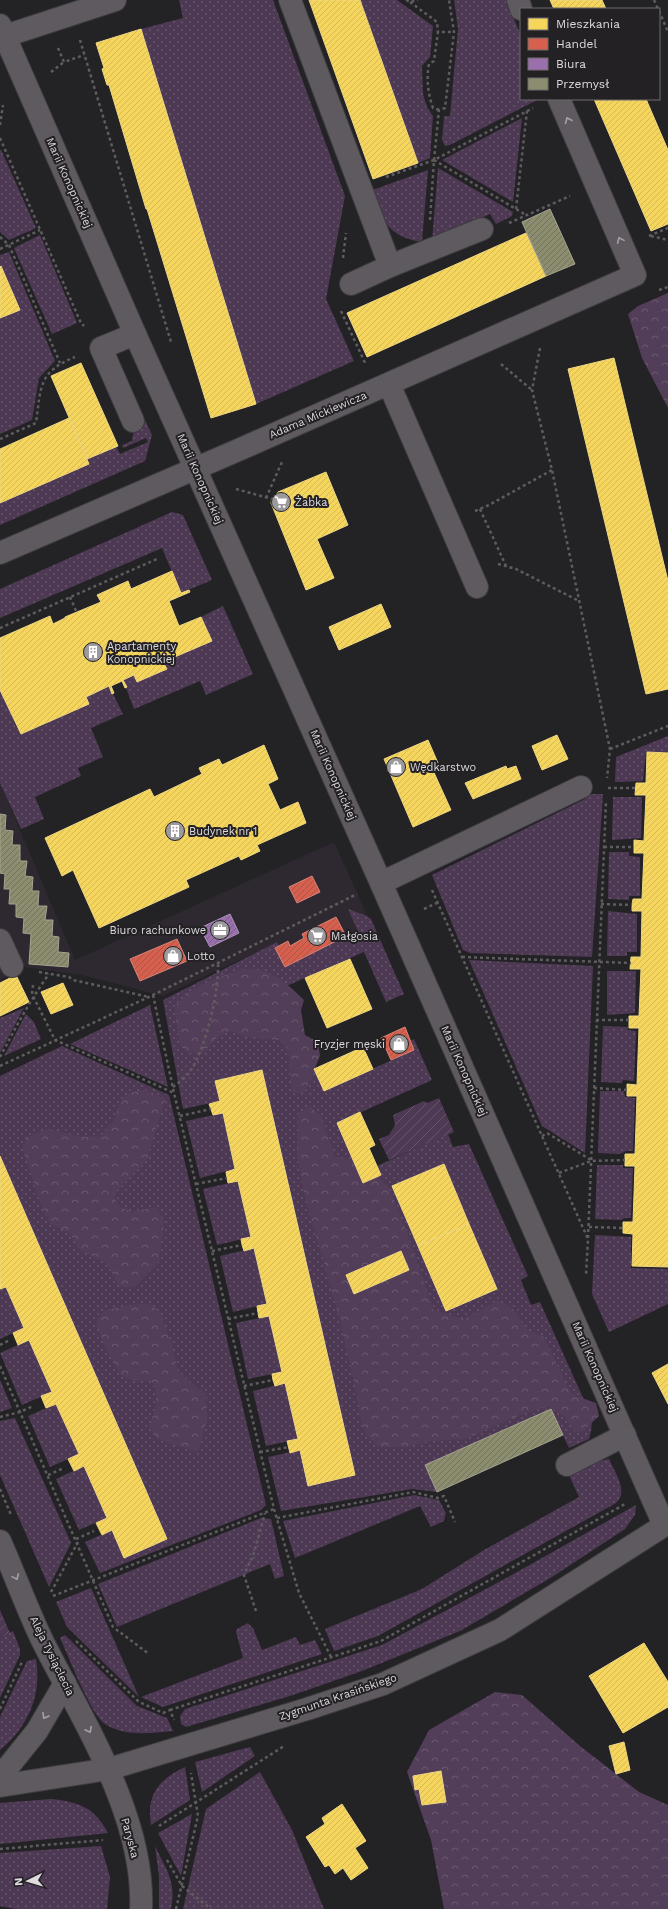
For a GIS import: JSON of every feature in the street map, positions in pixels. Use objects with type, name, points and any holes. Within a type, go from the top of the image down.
[{"type":"street","points":[[2,30],[72,14],[115,0]]},
{"type":"street","points":[[290,0],[390,266]]},
{"type":"street","name":"Marii Konopnickiej","points":[[2,30],[195,469],[372,887],[666,1524]]},
{"type":"street","name":"Adama Mickiewicza","points":[[0,553],[636,275],[559,100]]},
{"type":"street","points":[[351,284],[428,250],[482,229]]},
{"type":"street","points":[[132,421],[100,348],[135,334]]},
{"type":"street","points":[[389,384],[477,587]]},
{"type":"street","points":[[372,887],[581,787]]},
{"type":"street","points":[[0,940],[15,968]]},
{"type":"street","points":[[567,1465],[625,1435]]},
{"type":"street","name":"Zygmunta Krasińskiego","points":[[0,1786],[109,1769],[307,1709],[390,1680],[500,1630],[666,1524]]},
{"type":"street","name":"Aleja Tysiąclecia","points":[[0,1542],[43,1641],[109,1769]]},
{"type":"street","points":[[0,1777],[37,1731],[65,1682]]},
{"type":"street","name":"Paryska","points":[[109,1769],[132,1836],[138,1868],[141,1909]]},
{"type":"path","points":[[406,0],[437,22],[438,32],[434,61],[429,64],[426,79],[432,108],[439,110],[445,108],[454,32],[449,0]]},
{"type":"path","points":[[410,2],[418,0]]},
{"type":"path","points":[[660,12],[668,32]]},
{"type":"path","points":[[72,14],[172,345]]},
{"type":"path","points":[[438,32],[454,32]]},
{"type":"path","points":[[428,250],[439,110]]},
{"type":"path","points":[[382,178],[434,160],[527,110],[516,209]]},
{"type":"path","points":[[434,160],[526,215],[549,205]]},
{"type":"path","points":[[0,249],[40,230]]},
{"type":"path","points":[[650,236],[668,240]]},
{"type":"path","points":[[0,237],[9,245],[60,363]]},
{"type":"path","points":[[0,439],[36,423],[42,382],[60,363],[80,355]]},
{"type":"path","points":[[498,361],[532,390]]},
{"type":"path","points":[[266,498],[285,455]]},
{"type":"path","points":[[448,522],[480,509],[552,470]]},
{"type":"path","points":[[232,487],[272,499]]},
{"type":"path","points":[[480,509],[506,566]]},
{"type":"path","points":[[462,555],[516,569],[579,601]]},
{"type":"path","points":[[0,628],[158,559]]},
{"type":"path","points":[[70,597],[77,613]]},
{"type":"path","points":[[610,749],[668,726]]},
{"type":"path","points":[[606,788],[636,788]]},
{"type":"path","points":[[604,847],[634,847]]},
{"type":"path","points":[[420,864],[588,1239],[586,1281]]},
{"type":"path","points":[[0,1066],[150,997],[372,887]]},
{"type":"path","points":[[601,904],[632,905]]},
{"type":"path","points":[[462,957],[631,963]]},
{"type":"path","points":[[173,1088],[189,1073],[199,1052],[214,1002],[219,978],[218,963]]},
{"type":"path","points":[[15,968],[49,974],[150,997]]},
{"type":"path","points":[[15,968],[30,976],[33,985],[32,994],[55,1040],[174,1094]]},
{"type":"path","points":[[0,1057],[24,1012],[34,999],[36,991],[49,974]]},
{"type":"path","points":[[153,995],[174,1094],[274,1509],[299,1593],[331,1657]]},
{"type":"path","points":[[596,1020],[629,1020]]},
{"type":"path","points":[[594,1088],[627,1090]]},
{"type":"path","points":[[180,1116],[211,1109]]},
{"type":"path","points":[[542,1136],[547,1133],[592,1161]]},
{"type":"path","points":[[559,1173],[592,1161],[625,1160]]},
{"type":"path","points":[[196,1184],[227,1178]]},
{"type":"path","points":[[589,1227],[623,1228]]},
{"type":"path","points":[[212,1251],[242,1245]]},
{"type":"path","points":[[228,1319],[258,1313]]},
{"type":"path","points":[[0,1345],[10,1340]]},
{"type":"path","points":[[0,1366],[77,1540],[113,1627],[149,1654]]},
{"type":"path","points":[[244,1386],[273,1380]]},
{"type":"path","points":[[0,1417],[20,1412],[33,1406]]},
{"type":"path","points":[[260,1452],[289,1447]]},
{"type":"path","points":[[48,1475],[64,1468]]},
{"type":"path","points":[[74,1640],[139,1702],[163,1713],[381,1641],[625,1505],[629,1498],[627,1489],[644,1478]]},
{"type":"path","points":[[0,1489],[13,1518]]},
{"type":"path","points":[[277,1518],[413,1492],[438,1498],[444,1496],[455,1522]]},
{"type":"path","points":[[94,1531],[77,1540],[48,1598],[274,1509]]},
{"type":"path","points":[[256,1610],[244,1575],[254,1554],[265,1512]]},
{"type":"path","points":[[170,1710],[189,1764],[198,1816],[176,1909]]},
{"type":"path","points":[[186,1890],[211,1909]]},
{"type":"shaded area","points":[[179,0],[273,0],[345,196],[326,299],[354,361],[256,404],[141,29],[183,18]]},
{"type":"shaded area","points":[[360,0],[397,0],[433,26],[430,57],[422,66],[423,94],[427,107],[433,116],[430,158],[418,163]]},
{"type":"shaded area","points":[[454,0],[506,0],[520,34],[520,100],[537,100],[450,145],[445,146],[442,140],[444,116],[450,116],[458,29]]},
{"type":"shaded area","points":[[522,118],[513,202],[442,160]]},
{"type":"shaded area","points":[[0,150],[36,228],[9,240],[0,232]]},
{"type":"shaded area","points":[[438,168],[513,212],[512,216],[496,224],[490,214],[432,241]]},
{"type":"shaded area","points":[[428,170],[422,242],[410,240],[401,236],[388,226],[378,210],[370,191]]},
{"type":"shaded area","points":[[40,235],[77,323],[52,334],[14,248]]},
{"type":"shaded area","points":[[9,252],[55,361],[39,378],[32,420],[0,434],[0,318],[19,310],[1,266],[0,267],[0,255]]},
{"type":"shaded area","points":[[145,420],[152,435],[145,461],[0,525],[0,503],[89,464],[87,459],[116,446],[120,454],[148,442],[146,438],[123,448],[122,445],[132,441],[134,427]]},
{"type":"shaded area","points":[[172,512],[183,515],[212,580],[181,593],[162,548],[0,618],[0,589]]},
{"type":"shaded area","points":[[223,606],[253,674],[206,695],[200,681],[134,709],[123,680],[134,675],[138,682],[166,669],[163,662],[212,641],[201,617]]},
{"type":"shaded area","points":[[0,686],[16,726],[21,734],[46,724],[86,697],[109,686],[123,714],[91,728],[103,757],[78,768],[81,776],[35,797],[44,819],[21,829],[0,783]]},
{"type":"shaded area","points":[[668,736],[668,753],[646,752],[643,781],[615,782],[616,757]]},
{"type":"shaded area","points":[[0,783],[75,960],[334,842],[375,933],[281,976],[268,947],[163,996],[82,975],[23,967],[0,980]]},
{"type":"shaded area","points":[[588,794],[603,794],[592,957],[470,953],[463,950],[432,875],[585,799]]},
{"type":"shaded area","points":[[613,797],[642,797],[641,838],[612,840]]},
{"type":"shaded area","points":[[609,852],[629,852],[629,856],[640,857],[640,896],[629,896],[629,900],[608,899]]},
{"type":"shaded area","points":[[348,909],[371,919],[404,994],[386,1002],[364,952],[282,988],[324,1091],[414,1050],[410,1041],[414,1039],[432,1080],[337,1123],[363,1182],[381,1175],[377,1166],[448,1134],[453,1147],[469,1144],[528,1276],[521,1280],[531,1305],[540,1302],[589,1411],[592,1422],[589,1439],[569,1448],[550,1409],[425,1465],[437,1492],[412,1489],[281,1511],[268,1457],[300,1450],[262,1070],[215,1081],[220,1101],[183,1109],[163,1000],[277,942],[279,946],[276,948],[285,966],[358,931]]},
{"type":"shaded area","points":[[608,911],[637,914],[637,952],[627,952],[627,956],[607,956]]},
{"type":"shaded area","points":[[469,960],[593,966],[585,1153],[542,1126]]},
{"type":"shaded area","points":[[607,971],[636,971],[635,1013],[607,1015]]},
{"type":"shaded area","points":[[150,1005],[168,1087],[70,1044]]},
{"type":"shaded area","points":[[24,1008],[0,1053],[0,1018]]},
{"type":"shaded area","points":[[26,1014],[34,1022],[41,1039],[4,1056]]},
{"type":"shaded area","points":[[603,1026],[628,1027],[628,1030],[636,1031],[634,1081],[623,1080],[622,1083],[601,1082]]},
{"type":"shaded area","points":[[62,1046],[169,1095],[266,1505],[261,1510],[100,1573],[85,1542],[112,1530],[124,1558],[167,1539],[0,1156],[0,1076]]},
{"type":"shaded area","points":[[600,1091],[624,1091],[625,1097],[635,1098],[633,1151],[626,1151],[620,1154],[598,1153]]},
{"type":"shaded area","points":[[439,1098],[454,1132],[389,1160],[379,1139],[389,1135],[395,1125],[393,1115],[424,1101],[427,1103]]},
{"type":"shaded area","points":[[223,1113],[235,1169],[200,1178],[186,1121]]},
{"type":"shaded area","points":[[597,1165],[623,1165],[623,1168],[633,1168],[631,1218],[621,1220],[595,1219]]},
{"type":"shaded area","points":[[238,1181],[251,1237],[217,1245],[203,1189]]},
{"type":"shaded area","points":[[595,1235],[631,1237],[631,1268],[668,1269],[668,1304],[609,1332],[592,1294]]},
{"type":"shaded area","points":[[254,1248],[267,1304],[233,1312],[220,1256]]},
{"type":"shaded area","points":[[6,1287],[24,1328],[0,1339],[0,1289]]},
{"type":"shaded area","points":[[269,1316],[282,1372],[248,1379],[236,1323]]},
{"type":"shaded area","points":[[29,1340],[52,1392],[22,1405],[0,1353]]},
{"type":"shaded area","points":[[0,1380],[12,1408],[0,1412]]},
{"type":"shaded area","points":[[285,1383],[298,1439],[266,1446],[253,1391]]},
{"type":"shaded area","points":[[56,1404],[79,1454],[50,1467],[28,1416]]},
{"type":"shaded area","points":[[15,1418],[71,1543],[49,1587],[0,1475],[0,1421]]},
{"type":"shaded area","points":[[609,1459],[620,1482],[621,1488],[620,1499],[616,1503],[378,1636],[334,1651],[325,1629],[422,1589],[484,1550],[579,1497],[569,1475],[594,1462]]},
{"type":"shaded area","points":[[84,1466],[107,1518],[79,1530],[56,1479]]},
{"type":"shaded area","points":[[414,1495],[439,1500],[446,1513],[444,1521],[431,1527],[420,1506],[295,1558],[283,1521]]},
{"type":"shaded area","points":[[636,1505],[635,1515],[625,1529],[552,1577],[460,1631],[362,1671],[293,1695],[186,1727],[181,1724],[180,1716],[185,1709],[382,1645],[510,1576]]},
{"type":"shaded area","points":[[261,1518],[271,1519],[284,1576],[275,1579],[270,1564],[117,1627],[98,1584]]},
{"type":"shaded area","points":[[91,1588],[139,1697],[67,1627],[56,1602]]},
{"type":"shaded area","points":[[0,1610],[10,1633],[0,1638]]},
{"type":"shaded area","points":[[248,1623],[253,1628],[262,1650],[296,1637],[300,1645],[315,1640],[322,1654],[163,1707],[141,1697],[243,1658],[236,1632],[237,1629]]},
{"type":"shaded area","points":[[13,1631],[20,1649],[20,1655],[0,1698],[0,1638]]},
{"type":"shaded area","points":[[65,1635],[137,1706],[167,1718],[173,1731],[138,1733],[121,1731],[105,1724],[93,1709],[74,1670],[60,1638]]},
{"type":"shaded area","points":[[36,1659],[37,1685],[35,1698],[31,1709],[18,1731],[0,1750],[0,1717],[27,1661]]},
{"type":"shaded area","points":[[250,1747],[255,1756],[202,1792],[195,1762]]},
{"type":"shaded area","points":[[185,1767],[190,1800],[151,1825],[150,1805],[156,1790],[168,1777]]},
{"type":"shaded area","points":[[260,1772],[292,1830],[324,1909],[183,1909],[206,1809]]},
{"type":"shaded area","points":[[51,1799],[70,1802],[85,1807],[97,1817],[108,1833],[0,1844],[0,1803]]},
{"type":"shaded area","points":[[192,1814],[181,1876],[158,1833]]},
{"type":"shaded area","points":[[101,1846],[110,1877],[107,1909],[15,1909],[0,1906],[0,1853]]},
{"type":"shaded area","points":[[155,1846],[169,1876],[173,1891],[171,1909],[159,1909],[159,1876]]},
{"type":"green space","points":[[668,293],[668,408],[642,358],[628,314],[638,306]]},
{"type":"green space","points":[[243,969],[253,969],[270,973],[284,982],[304,1000],[301,1010],[305,1035],[318,1042],[320,1056],[304,1094],[292,1091],[288,1049],[279,1040],[246,1037],[231,1030],[218,1037],[202,1054],[187,1052],[180,1045],[174,1007],[189,993],[206,983]]},
{"type":"green space","points":[[146,1090],[165,1099],[147,1160],[113,1195],[119,1206],[131,1212],[156,1207],[164,1221],[159,1261],[135,1287],[119,1286],[107,1263],[79,1250],[77,1244],[68,1233],[50,1224],[39,1200],[22,1147],[28,1137],[47,1129],[82,1137],[101,1136],[113,1121],[122,1099],[130,1093]]},
{"type":"green space","points":[[310,1107],[321,1116],[334,1156],[366,1164],[389,1188],[407,1232],[433,1310],[465,1319],[498,1300],[515,1311],[528,1331],[544,1337],[571,1394],[596,1403],[599,1416],[584,1430],[575,1433],[566,1417],[548,1406],[520,1415],[465,1439],[431,1441],[404,1447],[378,1446],[367,1435],[361,1421],[357,1395],[338,1313],[304,1193],[297,1154],[298,1113]]},
{"type":"green space","points":[[145,1303],[159,1310],[171,1342],[178,1371],[206,1395],[207,1420],[198,1452],[158,1439],[149,1428],[156,1404],[156,1393],[152,1381],[132,1380],[121,1376],[106,1349],[96,1323],[103,1311]]},
{"type":"green space","points":[[495,1692],[522,1695],[580,1746],[639,1792],[668,1805],[668,1909],[444,1909],[431,1840],[407,1772],[429,1730]]},
{"type":"building: Mieszkania","points":[[309,0],[360,0],[418,163],[373,179]]},
{"type":"building: Mieszkania","points":[[550,0],[602,0],[606,8],[554,8]]},
{"type":"building: Mieszkania","points":[[141,29],[256,404],[211,418],[109,85],[107,85],[102,69],[104,68],[96,43]]},
{"type":"building: Mieszkania","points":[[594,100],[646,100],[668,150],[668,224],[651,231]]},
{"type":"building: Mieszkania","points":[[526,233],[546,276],[367,357],[347,313]]},
{"type":"building: Mieszkania","points":[[1,266],[20,310],[0,318],[0,267]]},
{"type":"building: Mieszkania","points":[[614,358],[668,581],[668,689],[646,694],[568,369]]},
{"type":"building: Mieszkania","points":[[81,363],[118,446],[87,459],[51,376]]},
{"type":"building: Mieszkania","points":[[69,418],[89,464],[0,503],[0,449]]},
{"type":"building: Mieszkania","points":[[326,472],[348,525],[317,539],[334,578],[306,590],[271,503],[272,498],[278,492]]},
{"type":"building: Mieszkania","name":"Apartamenty Konopnickiej","points":[[172,571],[181,593],[189,590],[190,592],[169,601],[179,626],[201,617],[212,641],[163,662],[167,669],[137,682],[134,675],[123,680],[127,687],[125,688],[122,681],[111,686],[114,693],[112,694],[109,686],[86,697],[89,704],[21,734],[0,690],[0,638],[50,616],[53,624],[65,617],[101,602],[97,595],[128,581],[131,589]]},
{"type":"building: Mieszkania","points":[[381,604],[391,627],[339,650],[329,627]]},
{"type":"building: Mieszkania","points":[[557,735],[568,759],[542,770],[532,746]]},
{"type":"building: Mieszkania","points":[[428,740],[438,763],[431,766],[451,810],[413,827],[384,759]]},
{"type":"building: Mieszkania","name":"Budynek nr 1","points":[[264,745],[278,779],[268,784],[280,810],[298,802],[306,823],[257,845],[260,851],[241,860],[239,856],[186,880],[189,887],[99,928],[73,870],[62,876],[45,838],[150,789],[154,797],[202,774],[199,768],[219,759],[222,765]]},
{"type":"building: Mieszkania","points":[[647,752],[668,753],[668,1267],[632,1266],[633,1234],[623,1233],[623,1222],[633,1222],[635,1166],[625,1166],[625,1154],[635,1154],[637,1096],[627,1096],[627,1084],[637,1085],[639,1028],[629,1028],[629,1016],[639,1016],[641,969],[630,969],[631,957],[641,957],[642,911],[632,911],[632,905],[633,899],[642,899],[644,853],[634,853],[634,840],[644,841],[646,795],[635,795],[636,783],[646,783]]},
{"type":"building: Mieszkania","points":[[506,766],[507,769],[516,766],[521,779],[473,799],[465,783]]},
{"type":"building: Mieszkania","points":[[350,959],[372,1009],[327,1028],[305,978]]},
{"type":"building: Mieszkania","points":[[16,975],[29,1002],[0,1016],[0,983]]},
{"type":"building: Mieszkania","points":[[63,983],[73,1005],[51,1014],[41,992]]},
{"type":"building: Mieszkania","points":[[363,1047],[373,1069],[324,1091],[314,1069]]},
{"type":"building: Mieszkania","points":[[262,1070],[355,1475],[308,1486],[300,1450],[290,1453],[287,1441],[298,1439],[285,1383],[275,1386],[273,1380],[272,1374],[282,1372],[269,1316],[259,1318],[257,1306],[267,1304],[254,1248],[244,1251],[242,1245],[241,1239],[251,1237],[238,1181],[228,1183],[226,1172],[235,1169],[223,1113],[213,1115],[209,1104],[220,1101],[215,1081]]},
{"type":"building: Mieszkania","points":[[360,1112],[375,1145],[369,1148],[381,1175],[363,1183],[337,1123]]},
{"type":"building: Mieszkania","points":[[0,1156],[167,1539],[124,1558],[112,1530],[102,1535],[96,1523],[107,1518],[84,1466],[74,1471],[68,1459],[79,1454],[56,1404],[46,1408],[41,1396],[52,1392],[29,1340],[18,1345],[13,1333],[24,1328],[6,1287],[0,1289]]},
{"type":"building: Mieszkania","points":[[444,1164],[469,1224],[418,1246],[392,1186]]},
{"type":"building: Mieszkania","points":[[469,1224],[497,1289],[446,1311],[418,1246]]},
{"type":"building: Mieszkania","points":[[401,1251],[409,1270],[354,1294],[346,1275]]},
{"type":"building: Mieszkania","points":[[668,1364],[668,1404],[652,1373]]},
{"type":"building: Mieszkania","points":[[644,1643],[668,1682],[668,1707],[623,1733],[589,1676]]},
{"type":"building: Mieszkania","points":[[624,1742],[630,1770],[616,1774],[609,1746]]},
{"type":"building: Mieszkania","points":[[441,1771],[446,1802],[422,1805],[419,1789],[415,1790],[413,1776]]},
{"type":"building: Mieszkania","points":[[342,1804],[366,1841],[355,1848],[368,1868],[351,1880],[343,1868],[335,1874],[329,1865],[325,1867],[306,1837],[325,1824],[322,1818]]},
{"type":"building: Handel","points":[[312,876],[320,892],[297,903],[289,887]]},
{"type":"building: Handel","points":[[336,917],[346,936],[285,967],[275,948],[288,941],[290,946],[304,938],[302,934]]},
{"type":"building: Handel","points":[[177,939],[187,961],[140,981],[130,959]]},
{"type":"building: Handel","points":[[405,1027],[414,1050],[391,1060],[381,1038]]},
{"type":"building: Biura","name":"Biuro rachunkowe","points":[[230,914],[239,933],[210,947],[200,928]]},
{"type":"building: Przemysł","points":[[550,209],[575,264],[546,276],[522,222]]},
{"type":"building: Przemysł","points":[[0,814],[6,815],[5,830],[13,831],[12,845],[20,845],[20,861],[27,861],[25,876],[33,877],[32,891],[39,891],[38,906],[47,906],[45,920],[53,920],[52,936],[59,937],[58,952],[69,953],[68,967],[29,964],[31,934],[23,933],[24,918],[16,917],[16,904],[9,904],[10,889],[4,889],[5,874],[0,873]]},
{"type":"building: Przemysł","points":[[551,1409],[563,1435],[437,1492],[425,1465]]},
{"type":"place","name":"Żabka","points":[[281,502]]},
{"type":"place","name":"Apartamenty Konopnickiej","points":[[93,652]]},
{"type":"place","name":"Wędkarstwo","points":[[396,767]]},
{"type":"place","name":"Budynek nr 1","points":[[175,831]]},
{"type":"place","name":"Biuro rachunkowe","points":[[220,930]]},
{"type":"place","name":"Małgosia","points":[[317,936]]},
{"type":"place","name":"Lotto","points":[[173,956]]},
{"type":"place","name":"Fryzjer męski","points":[[399,1044]]}]
